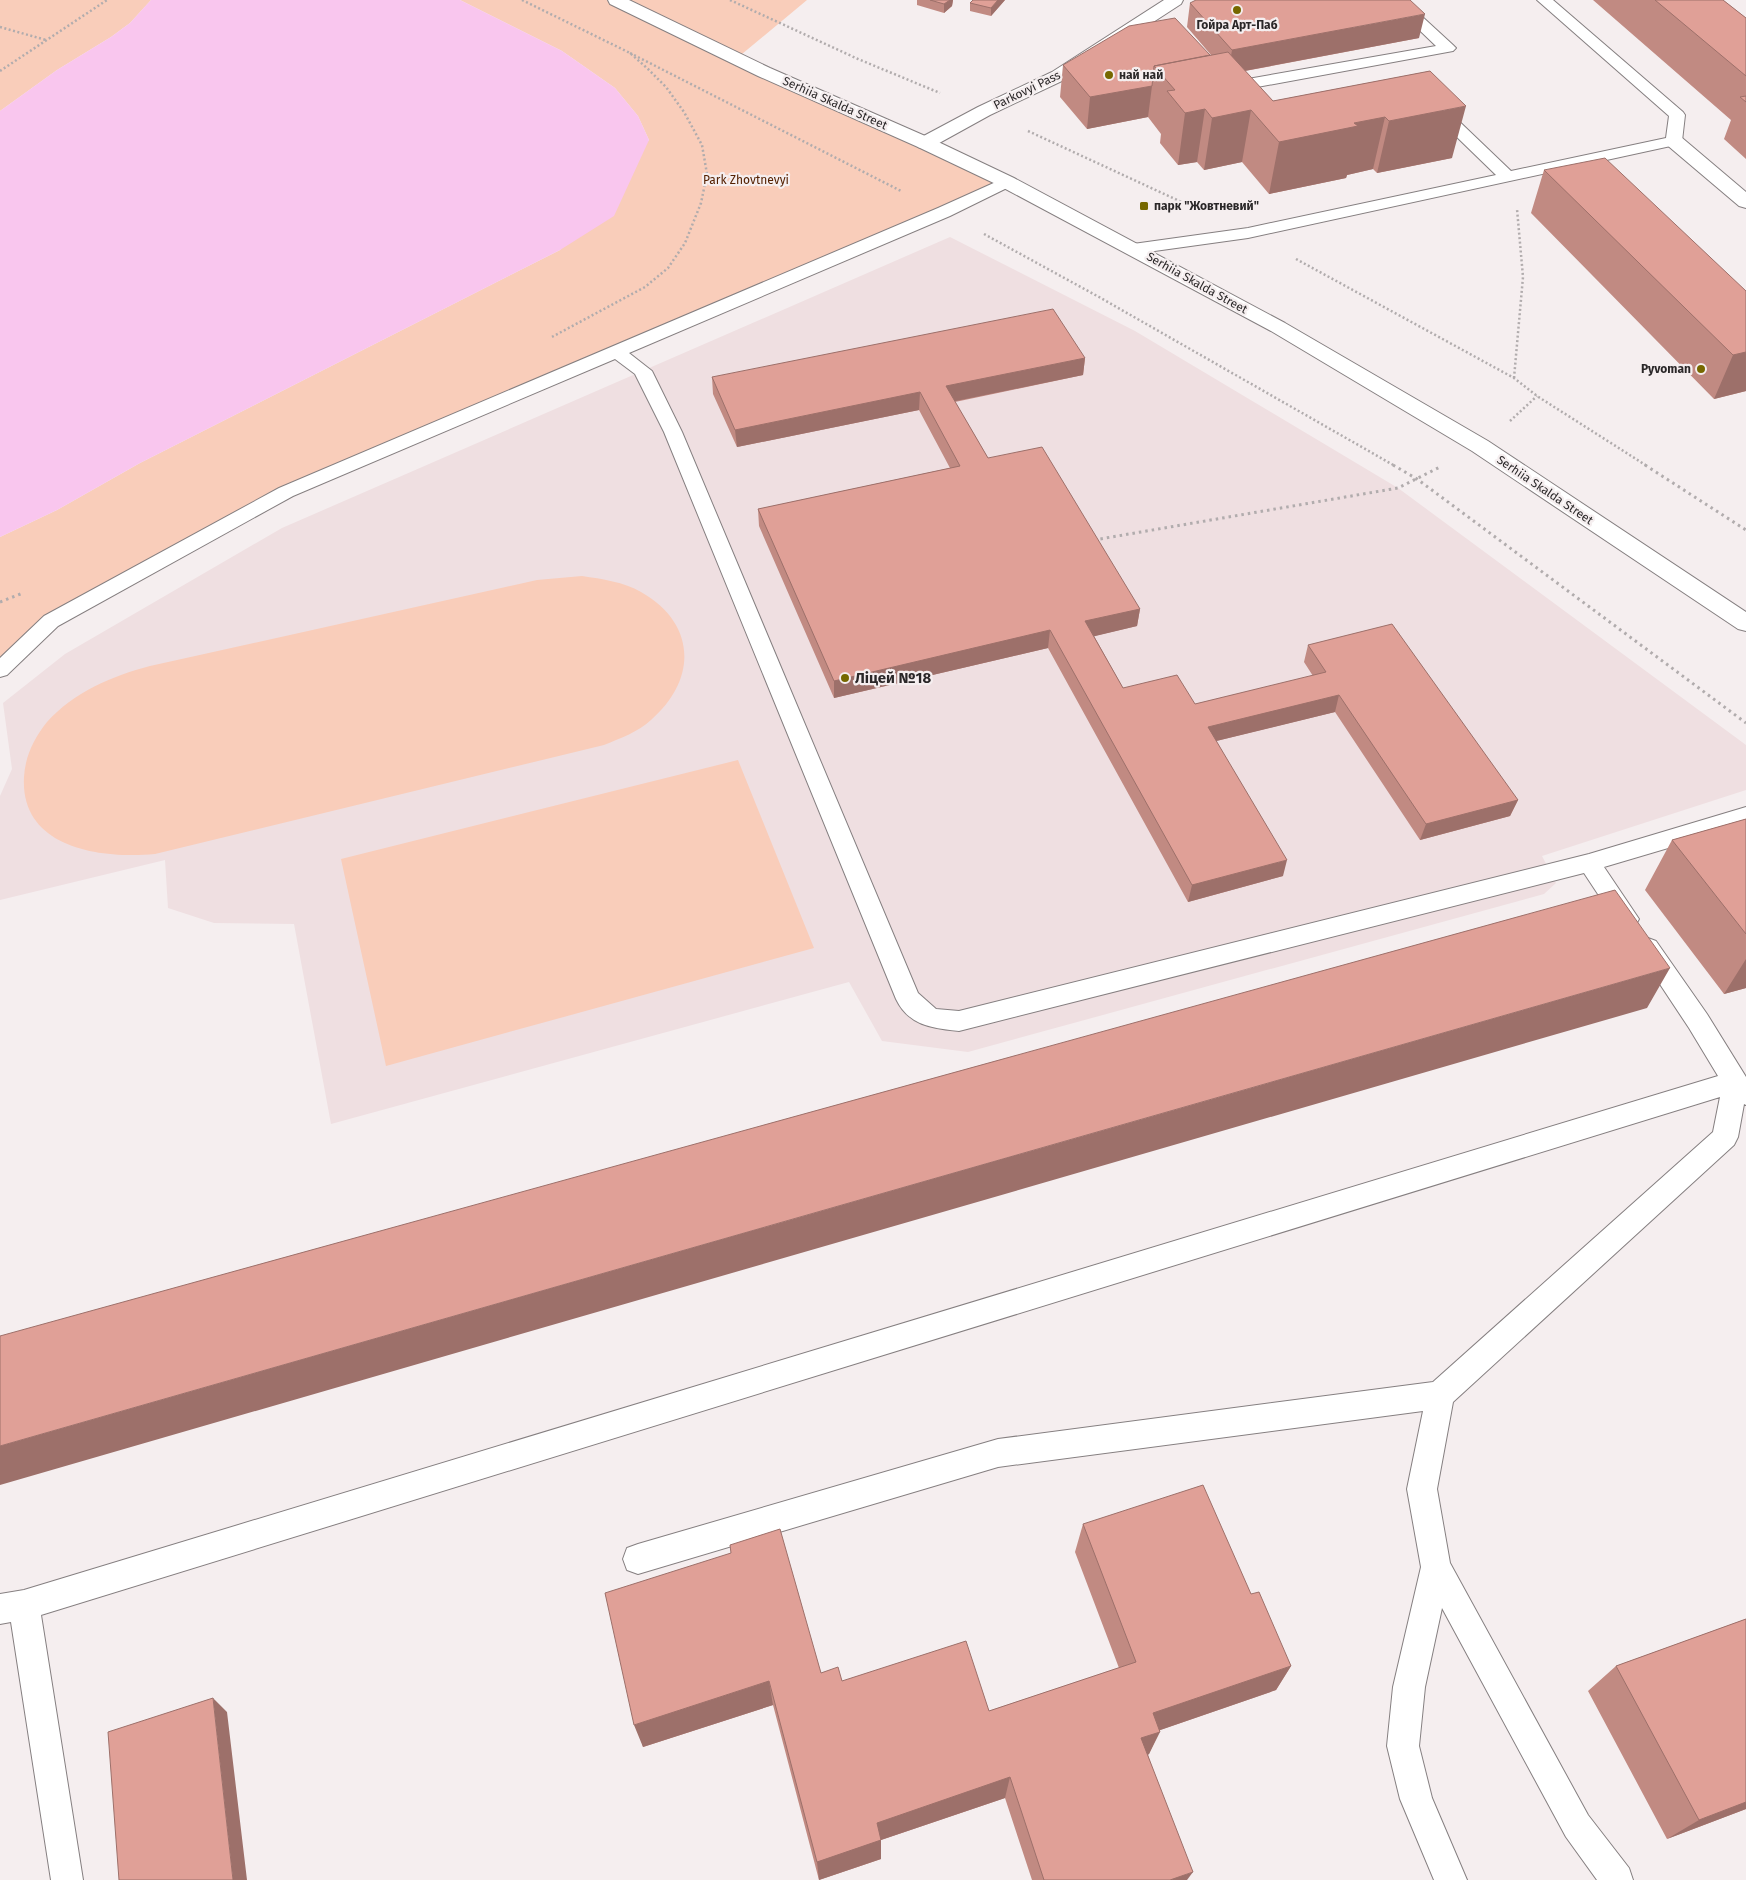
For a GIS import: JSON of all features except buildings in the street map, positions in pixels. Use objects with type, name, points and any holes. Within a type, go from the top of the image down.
[{"type":"main road","name":"Serhiia Skalda Street","points":[[616,0],[764,72],[925,143],[1007,182],[1278,327],[1480,446],[1746,624]]},
{"type":"main road","name":"Parkovyi Pass","points":[[925,143],[984,111],[1058,76],[1175,0]]},
{"type":"main road","points":[[1674,141],[1746,202]]},
{"type":"lane","points":[[1212,75],[1225,88],[1448,48],[1395,0]]},
{"type":"lane","points":[[1133,249],[1248,232],[1509,178],[1674,141],[1678,115],[1544,0]]},
{"type":"lane","points":[[1155,14],[1168,28]]},
{"type":"lane","points":[[1425,103],[1434,105],[1509,178]]},
{"type":"lane","points":[[0,670],[51,621],[286,492],[944,212],[1007,182]]},
{"type":"lane","points":[[617,352],[643,371],[673,432],[908,999],[930,1018],[959,1022],[1590,863],[1746,816]]},
{"type":"lane","points":[[1590,863],[1698,1021],[1741,1088]]},
{"type":"lane","points":[[638,1558],[998,1454],[1440,1395],[1725,1137],[1741,1088]]},
{"type":"lane","points":[[67,1880],[12,1607],[1741,1088]]},
{"type":"lane","points":[[1440,1395],[1422,1489],[1436,1568],[1576,1826],[1617,1880]]},
{"type":"lane","points":[[1436,1568],[1409,1687],[1403,1746],[1416,1799],[1451,1880]]},
{"type":"path","points":[[0,71],[107,0]]},
{"type":"path","points":[[522,0],[944,212],[1099,297],[1417,479],[1746,723]]},
{"type":"path","points":[[730,0],[858,59],[984,111],[1248,232],[1514,378],[1538,396],[1746,530]]},
{"type":"path","points":[[0,27],[46,40]]},
{"type":"path","points":[[546,340],[656,279],[668,268],[685,243],[702,203],[708,174],[702,145],[684,112],[666,87],[630,53]]},
{"type":"path","points":[[1509,178],[1515,188],[1523,277],[1514,378]]},
{"type":"path","points":[[1086,541],[1398,488],[1480,446],[1538,396]]},
{"type":"shaded area","points":[[151,0],[460,0],[562,51],[615,88],[638,116],[649,140],[614,216],[560,250],[140,463],[57,510],[0,537],[0,111],[57,70],[111,37],[130,23]]},
{"type":"shaded area","name":"Ліцей №18","points":[[950,237],[1135,331],[1398,488],[1746,745],[1746,790],[1542,856],[1556,883],[1544,894],[968,1052],[882,1041],[849,982],[331,1124],[294,924],[214,923],[168,908],[165,860],[0,900],[0,796],[12,769],[3,703],[65,654],[282,528]]},
{"type":"green space","points":[[0,0],[151,0],[130,23],[111,37],[57,70],[0,111]]},
{"type":"green space","name":"Park Zhovtnevyi","points":[[460,0],[807,0],[736,59],[1003,183],[285,491],[47,620],[0,665],[0,537],[57,510],[140,463],[560,250],[649,140],[638,116],[615,88],[562,51]]},
{"type":"green space","points":[[582,576],[613,581],[627,586],[641,592],[659,605],[672,619],[681,635],[684,652],[683,670],[677,687],[666,704],[641,728],[604,745],[155,854],[112,854],[89,851],[68,844],[50,834],[35,820],[26,801],[24,777],[26,762],[34,741],[42,728],[69,702],[94,686],[108,680],[150,666],[537,580]]},
{"type":"green space","points":[[738,760],[814,948],[386,1066],[341,859]]},
{"type":"place","name":"Гойра Арт-Паб","points":[[1237,10]]},
{"type":"place","name":"най най","points":[[1109,75]]},
{"type":"place","name":"парк \"Жовтневий\"","points":[[1144,206]]},
{"type":"place","name":"Pyvoman","points":[[1701,369]]},
{"type":"place","name":"Ліцей №18","points":[[845,678]]}]
